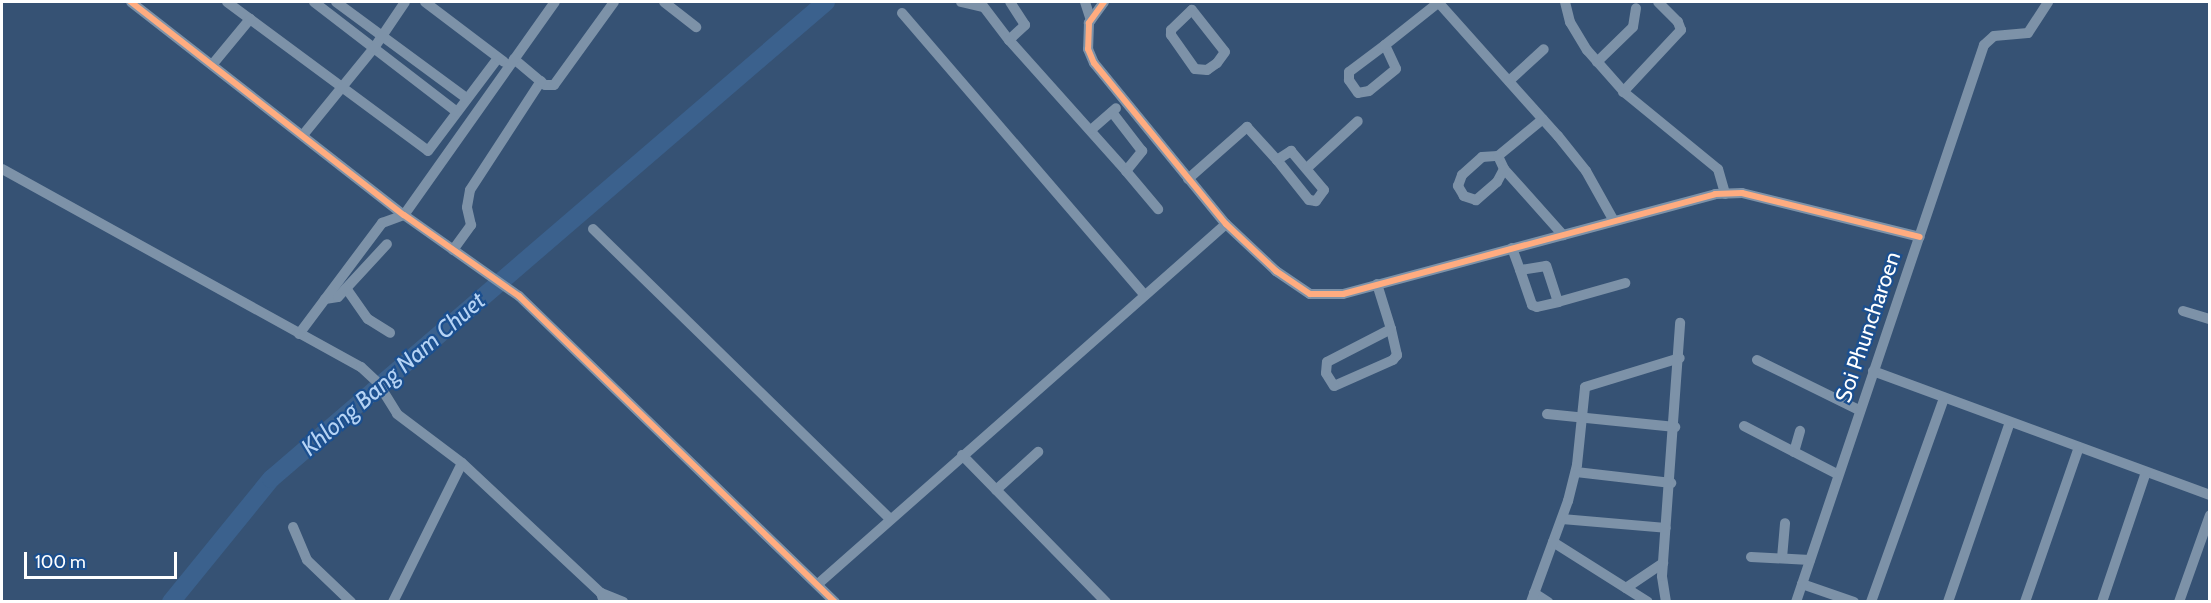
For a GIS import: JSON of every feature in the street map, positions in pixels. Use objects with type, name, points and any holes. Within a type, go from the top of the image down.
[{"type":"street","points":[[131,2],[303,135],[403,216],[519,296],[835,602]]},
{"type":"street","points":[[227,2],[428,151],[498,58]]},
{"type":"street","points":[[314,2],[457,112]]},
{"type":"street","points":[[336,2],[466,98]]},
{"type":"street","points":[[303,135],[374,48],[405,2]]},
{"type":"street","points":[[425,2],[498,58],[511,62],[541,81],[554,85],[614,2]]},
{"type":"street","points":[[299,334],[386,220],[403,216],[555,2]]},
{"type":"street","points":[[664,2],[696,27]]},
{"type":"street","points":[[961,2],[981,4],[1009,40],[1158,208]]},
{"type":"street","points":[[1009,40],[1025,25],[1010,2]]},
{"type":"street","points":[[1085,2],[1091,20],[1088,49],[1094,63],[1124,102],[1226,224],[1276,271],[1310,294],[1343,294],[1563,234],[1725,194],[1742,193],[1920,237]]},
{"type":"street","points":[[1091,20],[1104,2]]},
{"type":"street","points":[[1385,45],[1396,69],[1369,91],[1358,93],[1349,81],[1349,72],[1438,2],[1543,119],[1586,171],[1614,221]]},
{"type":"street","points":[[1564,2],[1570,22],[1597,62],[1623,92],[1718,169],[1725,194]]},
{"type":"street","points":[[1623,92],[1681,30],[1678,22],[1658,2]]},
{"type":"street","name":"Soi Phuncharoen","points":[[1796,602],[1837,474],[1984,45],[1994,36],[2028,33],[2048,2]]},
{"type":"street","points":[[1189,6],[1225,52],[1217,63],[1207,69],[1195,69],[1171,35],[1171,30],[1189,6]]},
{"type":"street","points":[[1597,62],[1633,27],[1636,8]]},
{"type":"street","points":[[902,13],[1143,294]]},
{"type":"street","points":[[212,65],[250,19]]},
{"type":"street","points":[[1509,81],[1544,49]]},
{"type":"street","points":[[453,250],[471,225],[467,207],[470,190],[541,81]]},
{"type":"street","points":[[1091,130],[1124,102]]},
{"type":"street","points":[[1112,112],[1142,151],[1126,171]]},
{"type":"street","points":[[1504,169],[1497,182],[1476,200],[1460,192],[1458,180],[1482,157],[1498,156],[1543,119]]},
{"type":"street","points":[[1307,168],[1358,121]]},
{"type":"street","points":[[1188,179],[1247,127],[1309,200],[1316,201],[1324,190],[1294,151],[1277,160]]},
{"type":"street","points":[[1498,156],[1504,169],[1563,234]]},
{"type":"street","points":[[2,169],[361,367],[378,383],[391,405],[424,436],[462,463],[603,597],[623,602]]},
{"type":"street","points":[[818,584],[1143,294],[1226,224]]},
{"type":"street","points":[[593,229],[890,519]]},
{"type":"street","points":[[325,299],[334,300],[387,244]]},
{"type":"street","points":[[1512,248],[1532,305],[1558,302],[1625,283]]},
{"type":"street","points":[[1520,270],[1546,266],[1558,302]]},
{"type":"street","points":[[1377,284],[1391,329],[1396,355],[1393,360],[1334,386],[1326,373],[1327,362],[1391,329]]},
{"type":"street","points":[[346,288],[368,319],[390,333]]},
{"type":"street","points":[[2183,311],[2210,319]]},
{"type":"street","points":[[1666,602],[1663,563],[1680,358],[1680,323]]},
{"type":"street","points":[[1548,602],[1533,597],[1562,519],[1576,472],[1585,387],[1680,358]]},
{"type":"street","points":[[1757,360],[1859,410]]},
{"type":"street","points":[[1873,371],[2210,495]]},
{"type":"street","points":[[1871,602],[1944,398]]},
{"type":"street","points":[[1547,414],[1675,427]]},
{"type":"street","points":[[1948,602],[2010,422]]},
{"type":"street","points":[[1744,426],[1837,474]]},
{"type":"street","points":[[1794,452],[1800,430]]},
{"type":"street","points":[[2025,602],[2079,447]]},
{"type":"street","points":[[996,490],[1038,452]]},
{"type":"street","points":[[962,455],[1106,602]]},
{"type":"street","points":[[393,602],[462,463]]},
{"type":"street","points":[[1576,472],[1671,483]]},
{"type":"street","points":[[2102,602],[2146,472]]},
{"type":"street","points":[[2179,602],[2210,515]]},
{"type":"street","points":[[1562,519],[1666,528]]},
{"type":"street","points":[[1782,558],[1785,523]]},
{"type":"street","points":[[292,527],[307,560],[351,602]]},
{"type":"street","points":[[1553,542],[1648,602]]},
{"type":"street","points":[[1751,557],[1810,560]]},
{"type":"street","points":[[1626,588],[1663,563]]},
{"type":"street","points":[[1803,585],[1854,602]]},
{"type":"waterway","name":"Khlong Bang Nam Chuet","points":[[171,602],[271,479],[826,2]]},
{"type":"cycle path","points":[[131,2],[404,215],[519,296],[835,602]]},
{"type":"cycle path","points":[[1104,2],[1089,23],[1088,49],[1094,63],[1226,224],[1276,271],[1310,294],[1343,294],[1715,194],[1742,193],[1920,237]]}]
